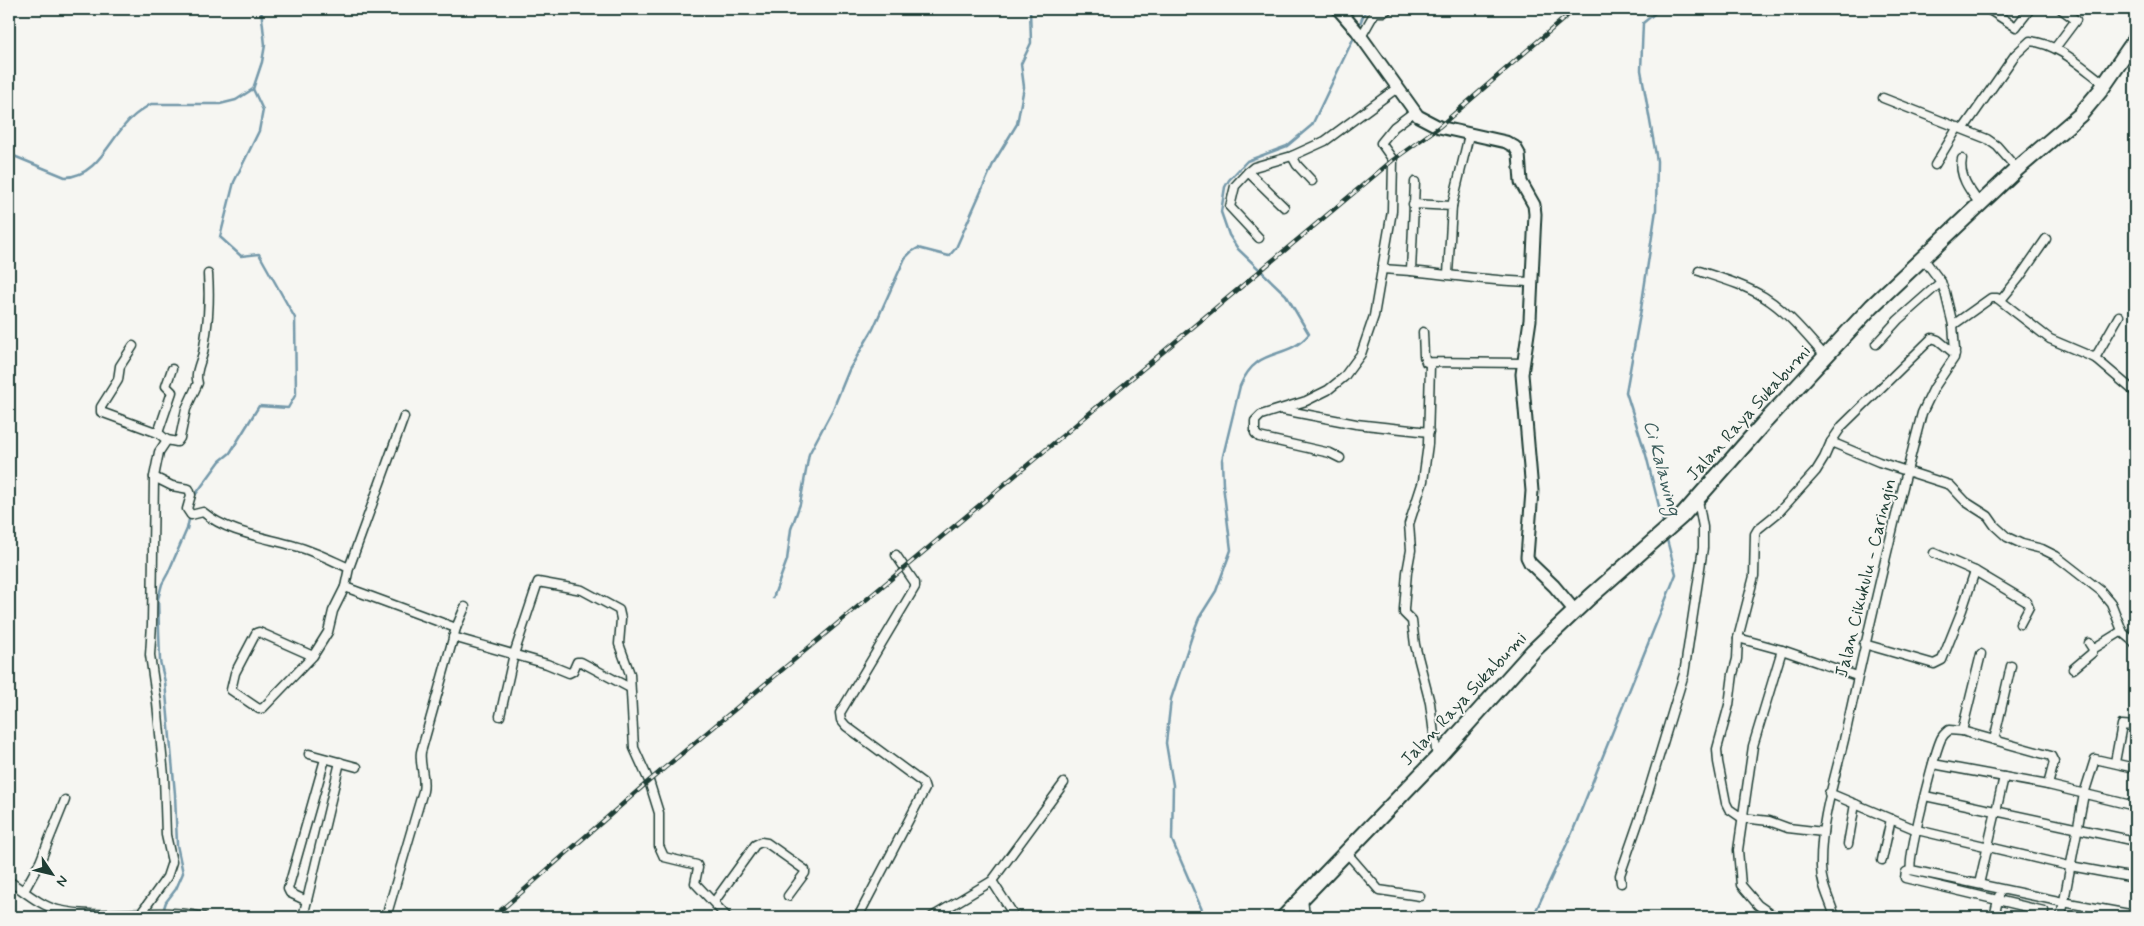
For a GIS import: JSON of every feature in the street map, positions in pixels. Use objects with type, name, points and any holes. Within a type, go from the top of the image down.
[{"type":"highway","name":"Jalan Raya Sukabumi","points":[[1284,917],[1534,652],[1575,611],[1698,500],[1755,432],[1885,293],[2017,169],[2080,115],[2105,84],[2130,59],[2135,40]]},
{"type":"street","points":[[1338,9],[1361,37],[1414,112],[1421,118],[1439,127],[1506,142],[1515,147],[1519,152],[1521,182],[1535,209],[1530,320],[1523,363],[1523,389],[1532,491],[1527,557],[1530,563],[1554,586],[1575,611]]},
{"type":"street","points":[[1361,37],[1374,14],[1388,9]]},
{"type":"street","points":[[1988,9],[2016,27],[2030,9]]},
{"type":"street","points":[[2055,48],[2076,20],[2061,9]]},
{"type":"street","points":[[1935,165],[1998,78],[2030,41],[2040,42],[2055,48],[2105,84]]},
{"type":"street","points":[[1259,238],[1230,207],[1235,186],[1254,167],[1292,156],[1334,135],[1397,88]]},
{"type":"street","points":[[1883,98],[1992,142],[2017,169]]},
{"type":"street","points":[[1340,458],[1330,453],[1283,444],[1256,435],[1255,421],[1269,412],[1281,410],[1316,397],[1338,383],[1352,369],[1361,354],[1372,322],[1391,221],[1393,160],[1381,143],[1394,127],[1414,112]]},
{"type":"street","points":[[1448,274],[1452,206],[1469,135]]},
{"type":"street","points":[[1292,156],[1297,165],[1312,181]]},
{"type":"street","points":[[1962,159],[1961,165],[1964,179],[1980,204]]},
{"type":"street","points":[[1248,172],[1284,207]]},
{"type":"street","points":[[1411,271],[1414,182]]},
{"type":"street","points":[[1413,204],[1452,206]]},
{"type":"street","points":[[2000,300],[2019,278],[2046,239]]},
{"type":"street","points":[[1923,258],[1941,282],[1948,300],[1953,325],[1955,354]]},
{"type":"street","points":[[1382,269],[1448,274],[1492,281],[1532,282]]},
{"type":"street","points":[[1699,271],[1763,296],[1794,322],[1825,356]]},
{"type":"street","points":[[133,346],[120,366],[116,386],[101,407],[100,412],[158,433],[167,440],[177,442],[180,438],[186,410],[198,383],[196,376],[207,333],[210,308],[208,274]]},
{"type":"street","points":[[1876,344],[1898,320],[1941,282]]},
{"type":"street","points":[[1953,325],[1994,297],[2050,339],[2095,358],[2135,392]]},
{"type":"street","points":[[2095,358],[2119,316]]},
{"type":"street","points":[[1423,332],[1424,359],[1430,364],[1523,363]]},
{"type":"street","points":[[1823,832],[1788,828],[1769,821],[1742,818],[1729,809],[1726,803],[1717,756],[1718,740],[1729,705],[1737,659],[1738,638],[1754,576],[1754,542],[1758,529],[1779,512],[1816,471],[1831,442],[1842,426],[1932,338],[1938,340],[1955,354]]},
{"type":"street","name":"Jalan Cikukulu - Caringin","points":[[1835,917],[1822,880],[1823,832],[1829,793],[1846,730],[1864,644],[1925,406],[1955,354]]},
{"type":"street","points":[[1430,364],[1429,432],[1423,481],[1409,524],[1411,550],[1406,572],[1404,613],[1412,621],[1414,645],[1430,703],[1436,758]]},
{"type":"street","points":[[158,433],[172,392],[166,386],[172,369]]},
{"type":"street","points":[[1281,410],[1356,424],[1429,432]]},
{"type":"street","points":[[313,656],[259,632],[256,633],[235,674],[231,690],[261,709],[313,656],[328,632],[333,611],[345,587],[349,568],[404,417]]},
{"type":"street","points":[[142,912],[167,877],[172,862],[165,826],[164,776],[157,703],[150,656],[154,477],[159,452],[167,440]]},
{"type":"street","points":[[1831,442],[1879,462],[1950,484],[1966,502],[1988,516],[1994,526],[2007,537],[2022,544],[2042,549],[2066,563],[2107,597],[2122,631],[2135,643]]},
{"type":"street","points":[[154,477],[172,486],[189,489],[191,495],[187,508],[191,515],[203,512],[218,524],[270,541],[296,546],[349,568]]},
{"type":"street","points":[[1621,883],[1620,875],[1643,809],[1684,674],[1703,548],[1703,527],[1698,500]]},
{"type":"street","points":[[1934,553],[1975,571],[2027,602],[2029,607],[2020,624]]},
{"type":"street","points":[[858,917],[925,789],[924,783],[846,726],[840,717],[840,713],[916,585],[896,555]]},
{"type":"street","points":[[1864,644],[1929,663],[1940,663],[1962,610],[1975,571]]},
{"type":"street","points":[[500,716],[514,654],[538,582],[582,590],[615,607],[621,613],[619,644],[630,674],[630,688],[634,710],[632,716],[634,748],[649,780],[659,813],[658,836],[662,854],[697,866],[694,883],[727,917]]},
{"type":"street","points":[[345,587],[456,628]]},
{"type":"street","points":[[386,917],[424,791],[424,779],[420,763],[421,752],[453,637],[465,607]]},
{"type":"street","points":[[2073,668],[2091,655],[2091,646],[2122,631]]},
{"type":"street","points":[[453,637],[547,664],[569,673],[571,673],[577,662],[581,662],[630,688]]},
{"type":"street","points":[[1738,638],[1782,650],[1858,676]]},
{"type":"street","points":[[1775,917],[1758,905],[1741,885],[1738,850],[1753,746],[1782,650]]},
{"type":"street","points":[[1962,731],[1980,654]]},
{"type":"street","points":[[1994,740],[2011,666]]},
{"type":"street","points":[[2114,762],[2122,725],[2135,726]]},
{"type":"street","points":[[1911,870],[1911,861],[1925,796],[1933,764],[1944,733],[1949,730],[1962,731],[2051,756],[2054,762],[2048,785]]},
{"type":"street","points":[[309,754],[357,767]]},
{"type":"street","points":[[2061,917],[2084,794],[2095,758],[2135,768]]},
{"type":"street","points":[[307,900],[290,893],[288,889],[326,759]]},
{"type":"street","points":[[303,917],[340,762]]},
{"type":"street","points":[[1933,764],[2048,785],[2135,806]]},
{"type":"street","points":[[1980,884],[2004,777]]},
{"type":"street","points":[[932,917],[992,881],[1064,783]]},
{"type":"street","points":[[1829,793],[1917,830],[2070,866],[2135,878]]},
{"type":"street","points":[[1925,796],[2077,827],[2135,841]]},
{"type":"street","points":[[24,891],[40,862],[65,800]]},
{"type":"street","points":[[1848,844],[1855,804]]},
{"type":"street","points":[[1882,860],[1891,819]]},
{"type":"street","points":[[714,902],[755,845],[761,842],[766,843],[805,870],[805,873],[788,896]]},
{"type":"street","points":[[1346,852],[1379,890],[1420,896]]},
{"type":"street","points":[[2042,917],[2044,911],[1905,878],[1906,872],[1911,870],[2135,915]]},
{"type":"street","points":[[992,881],[1015,917]]},
{"type":"street","points":[[10,884],[63,914],[142,912],[183,913],[203,917]]},
{"type":"street","points":[[1994,917],[2001,889]]},
{"type":"street","points":[[1303,898],[1305,917]]},
{"type":"waterway","points":[[9,154],[65,177],[75,176],[92,166],[127,123],[151,104],[220,104],[236,100],[253,89],[262,62],[265,45],[261,9]]},
{"type":"waterway","points":[[773,598],[787,560],[791,529],[800,504],[809,454],[833,409],[849,370],[873,329],[905,258],[918,248],[949,256],[956,248],[994,162],[1017,124],[1024,87],[1021,64],[1031,43],[1030,9]]},
{"type":"waterway","points":[[1358,28],[1366,9]]},
{"type":"waterway","name":"Ci Kalawing","points":[[1660,9],[1643,23],[1641,70],[1657,161],[1656,210],[1626,392],[1646,455],[1664,526]]},
{"type":"waterway","points":[[1205,917],[1172,840],[1173,785],[1166,743],[1171,699],[1199,618],[1216,591],[1231,550],[1222,460],[1240,386],[1247,373],[1255,364],[1264,358],[1291,348],[1300,343],[1309,334],[1286,295],[1238,249],[1229,235],[1221,212],[1225,187],[1247,161],[1287,146],[1312,125],[1355,35]]},
{"type":"waterway","points":[[193,498],[220,461],[230,453],[259,406],[288,408],[296,394],[295,318],[259,254],[241,256],[220,237],[234,182],[259,131],[263,110],[253,89]]},
{"type":"waterway","points":[[161,917],[166,902],[176,889],[183,873],[177,845],[175,794],[165,682],[160,661],[158,599],[162,584],[187,529],[190,515]]},
{"type":"waterway","name":"Ci Kalawing","points":[[1533,917],[1572,833],[1676,574],[1666,536]]},
{"type":"railway","points":[[493,917],[649,781],[1393,160],[1439,127],[1575,9]]}]
